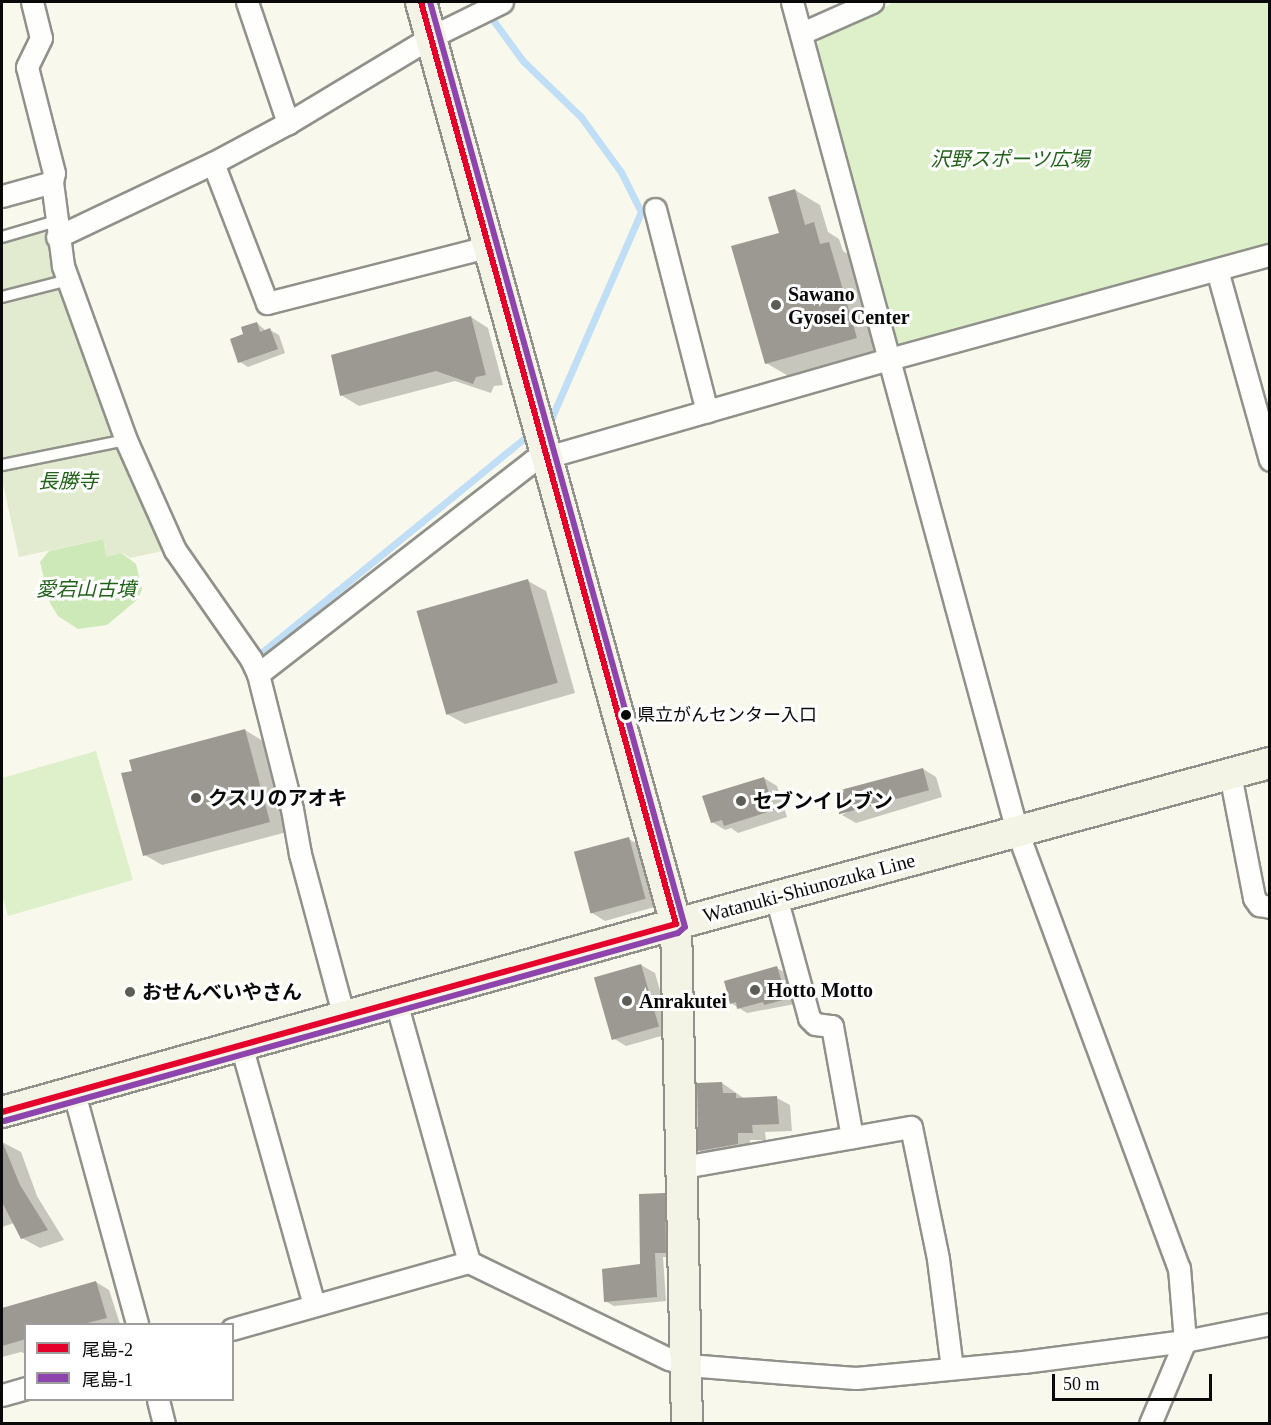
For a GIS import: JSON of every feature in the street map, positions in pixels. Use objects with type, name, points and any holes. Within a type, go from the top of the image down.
[{"type":"street","points":[[32,2],[41,38],[27,67],[54,172],[52,182],[56,229],[68,280],[126,440],[175,550],[251,659],[258,674],[292,809],[300,854],[344,1017]]},
{"type":"street","points":[[247,2],[288,123]]},
{"type":"street","points":[[421,2],[676,924],[688,1365],[687,1424]]},
{"type":"street","points":[[56,229],[213,163],[288,123],[431,37],[502,2]]},
{"type":"street","points":[[792,2],[1017,831],[1179,1268],[1185,1341],[1149,1424]]},
{"type":"street","points":[[802,33],[872,2]]},
{"type":"street","points":[[213,163],[267,303],[490,246]]},
{"type":"street","points":[[2,196],[52,182]]},
{"type":"street","points":[[655,209],[707,411]]},
{"type":"street","points":[[258,674],[533,461],[889,359],[1269,255]]},
{"type":"street","points":[[1217,270],[1269,460]]},
{"type":"street","name":"Watanuki-Shiunozuka Line","points":[[2,1112],[676,924],[1269,763]]},
{"type":"street","points":[[1230,774],[1254,898],[1259,905],[1269,907]]},
{"type":"street","points":[[776,897],[809,1018],[815,1024],[832,1026],[852,1137]]},
{"type":"street","points":[[396,1002],[469,1262]]},
{"type":"street","points":[[242,1046],[315,1305]]},
{"type":"street","points":[[74,1093],[137,1323]]},
{"type":"street","points":[[683,1167],[911,1127],[938,1259],[952,1368]]},
{"type":"street","points":[[234,1328],[469,1262],[669,1359],[688,1365],[856,1378],[1185,1341],[1269,1324]]},
{"type":"street","points":[[2,1395],[24,1389]]},
{"type":"street","points":[[158,1401],[164,1424]]},
{"type":"lane","points":[[2,237],[56,229]]},
{"type":"lane","points":[[2,297],[68,280]]},
{"type":"lane","points":[[2,465],[126,440]]},
{"type":"green space","name":"沢野スポーツ広場","points":[[895,2],[1269,2],[1269,247],[900,353],[816,47],[823,35]]},
{"type":"green space","name":"長勝寺","points":[[50,233],[167,550],[130,558],[123,553],[106,557],[103,539],[19,557],[2,479],[2,242],[30,234]]},
{"type":"green space","name":"愛宕山古墳","points":[[103,539],[136,564],[142,589],[138,599],[107,625],[78,629],[58,616],[50,603],[40,562],[49,551]]},
{"type":"green space","points":[[96,751],[133,880],[8,916],[2,894],[2,778]]},
{"type":"building","points":[[795,189],[805,225],[814,222],[820,244],[829,242],[857,338],[765,364],[731,246],[779,233],[768,197]]},
{"type":"building","points":[[471,316],[486,375],[476,377],[473,384],[436,371],[340,396],[331,355]]},
{"type":"building","points":[[257,322],[260,332],[270,328],[278,349],[238,363],[230,339],[243,334],[241,327]]},
{"type":"building","points":[[528,579],[558,683],[446,715],[416,611]]},
{"type":"building","name":"クスリのアオキ","points":[[245,729],[270,822],[143,856],[121,773],[132,771],[129,760]]},
{"type":"building","points":[[923,768],[929,790],[839,814],[833,792]]},
{"type":"building","points":[[764,777],[774,810],[724,826],[722,820],[711,823],[702,796]]},
{"type":"building","points":[[629,837],[646,899],[591,914],[574,852]]},
{"type":"building","name":"Anrakutei","points":[[641,964],[659,1026],[612,1040],[594,978]]},
{"type":"building","name":"Hotto Motto","points":[[777,966],[787,999],[737,1009],[736,1002],[730,1004],[724,981]]},
{"type":"building","points":[[722,1082],[723,1093],[736,1093],[736,1098],[777,1096],[779,1124],[752,1125],[753,1133],[738,1133],[738,1144],[698,1151],[697,1083]]},
{"type":"building","points":[[2,1141],[20,1185],[48,1230],[21,1239],[2,1202]]},
{"type":"building","points":[[665,1193],[666,1253],[655,1253],[657,1297],[604,1302],[602,1269],[640,1264],[639,1194]]},
{"type":"building","points":[[96,1281],[107,1318],[87,1323],[24,1323],[24,1340],[2,1346],[2,1308]]},
{"type":"waterway","points":[[474,2],[482,5],[523,61],[581,117],[621,172],[641,212],[552,417],[544,422]]},
{"type":"waterway","points":[[261,653],[533,431]]},
{"type":"transit line","name":"尾島-2","points":[[2,1112],[676,924],[421,2]]},
{"type":"transit line","name":"尾島-1","points":[[4,1121],[678,933],[685,927],[430,2]]},
{"type":"place","name":"Sawano Gyosei Center","points":[[776,305]]},
{"type":"place","name":"県立がんセンター入口","points":[[626,715]]},
{"type":"place","name":"クスリのアオキ","points":[[196,798]]},
{"type":"place","name":"セブンイレブン","points":[[741,801]]},
{"type":"place","name":"Hotto Motto","points":[[755,990]]},
{"type":"place","name":"おせんべいやさん","points":[[130,992]]},
{"type":"place","name":"Anrakutei","points":[[627,1001]]}]
